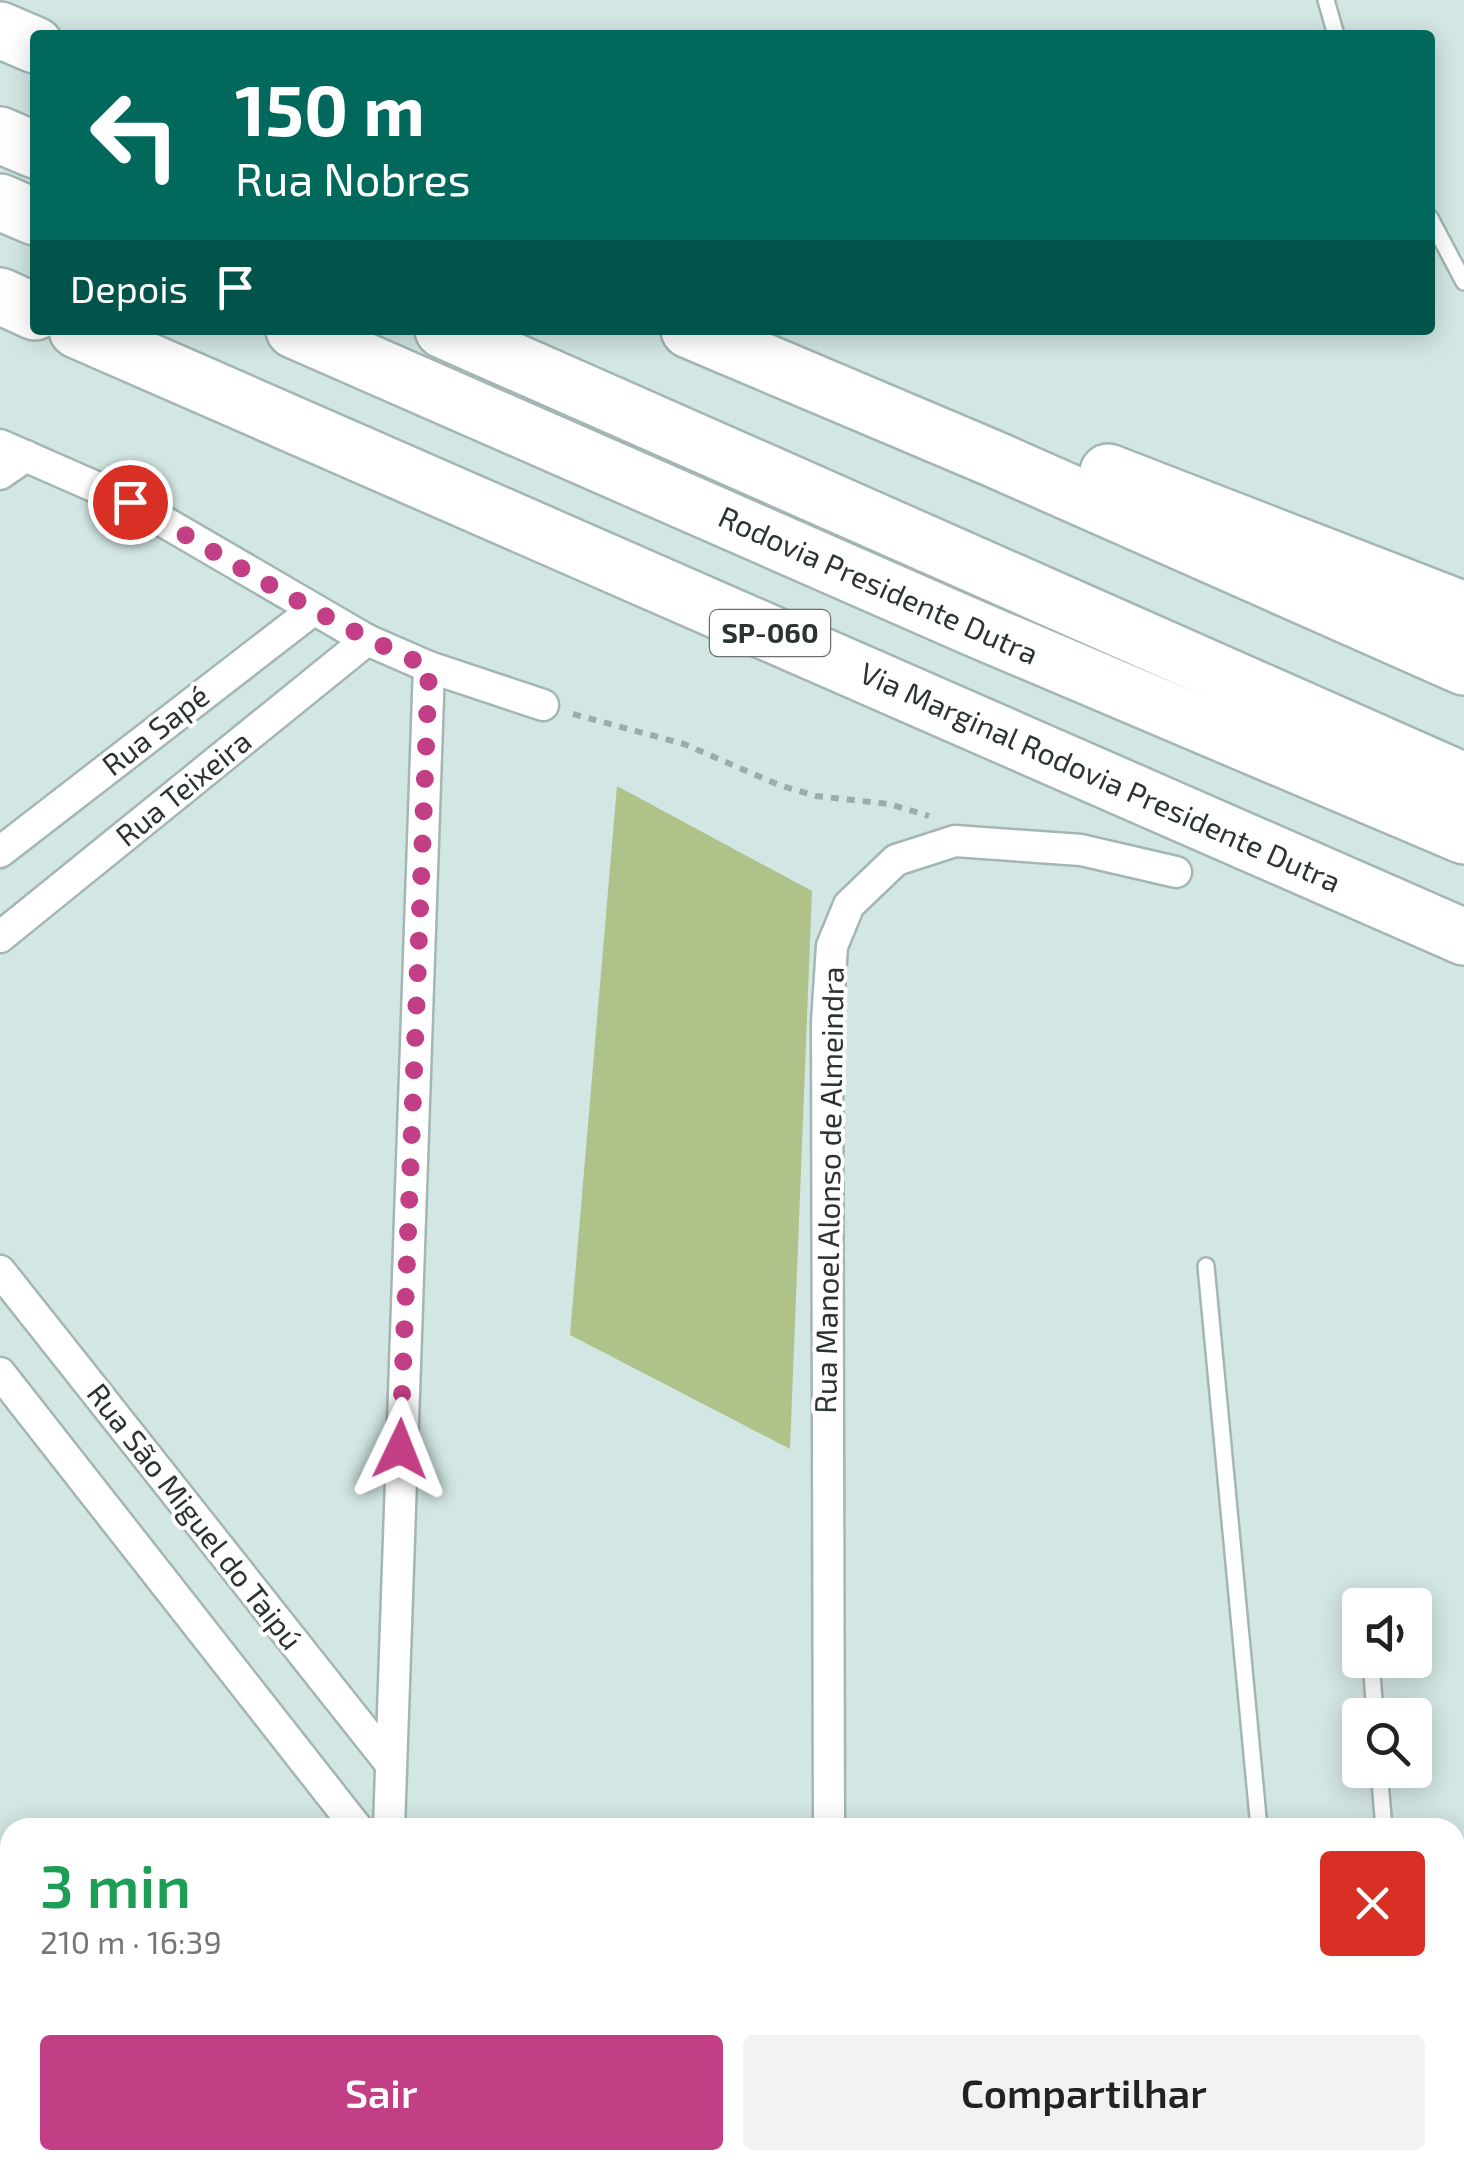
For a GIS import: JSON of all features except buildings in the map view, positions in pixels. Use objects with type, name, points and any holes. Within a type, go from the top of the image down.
[{"type":"highway","points":[[0,30],[30,43]]},
{"type":"highway","points":[[0,135],[30,148]]},
{"type":"highway","points":[[0,202],[30,215]]},
{"type":"highway","points":[[0,296],[30,310]]},
{"type":"highway","name":"Via Marginal Rodovia Presidente Dutra","points":[[88,335],[1464,937]]},
{"type":"highway","name":"Rodovia Presidente Dutra","points":[[305,335],[976,629],[1464,836]]},
{"type":"highway","name":"Rodovia Presidente Dutra","points":[[454,335],[1464,782]]},
{"type":"highway","points":[[702,335],[994,459],[1464,667]]},
{"type":"highway","points":[[994,459],[1108,472],[1464,610]]},
{"type":"street","points":[[0,474],[13,450],[130,502],[367,640],[429,667],[542,705]]},
{"type":"street","name":"Rua Sapé","points":[[0,852],[312,610]]},
{"type":"street","name":"Rua Teixeira","points":[[0,937],[367,640]]},
{"type":"street","points":[[388,1818],[429,667]]},
{"type":"street","name":"Rua Manoel Alonso de Almeindra","points":[[829,1818],[826,1022],[832,946],[849,906],[896,860],[955,842],[1080,850],[1176,872]]},
{"type":"street","name":"Rua São Miguel do Taipú","points":[[0,1272],[389,1762]]},
{"type":"street","points":[[0,1373],[349,1818]]},
{"type":"lane","points":[[1326,0],[1335,30]]},
{"type":"lane","points":[[1435,227],[1464,282]]},
{"type":"lane","points":[[1206,1266],[1258,1818]]},
{"type":"lane","points":[[1381,1788],[1383,1818]]},
{"type":"path","points":[[542,705],[684,744],[798,790],[889,804],[935,818]]},
{"type":"green space","points":[[617,786],[812,891],[790,1449],[570,1335]]},
{"type":"route","points":[[130,502],[312,610],[429,667],[400,1449]]}]
